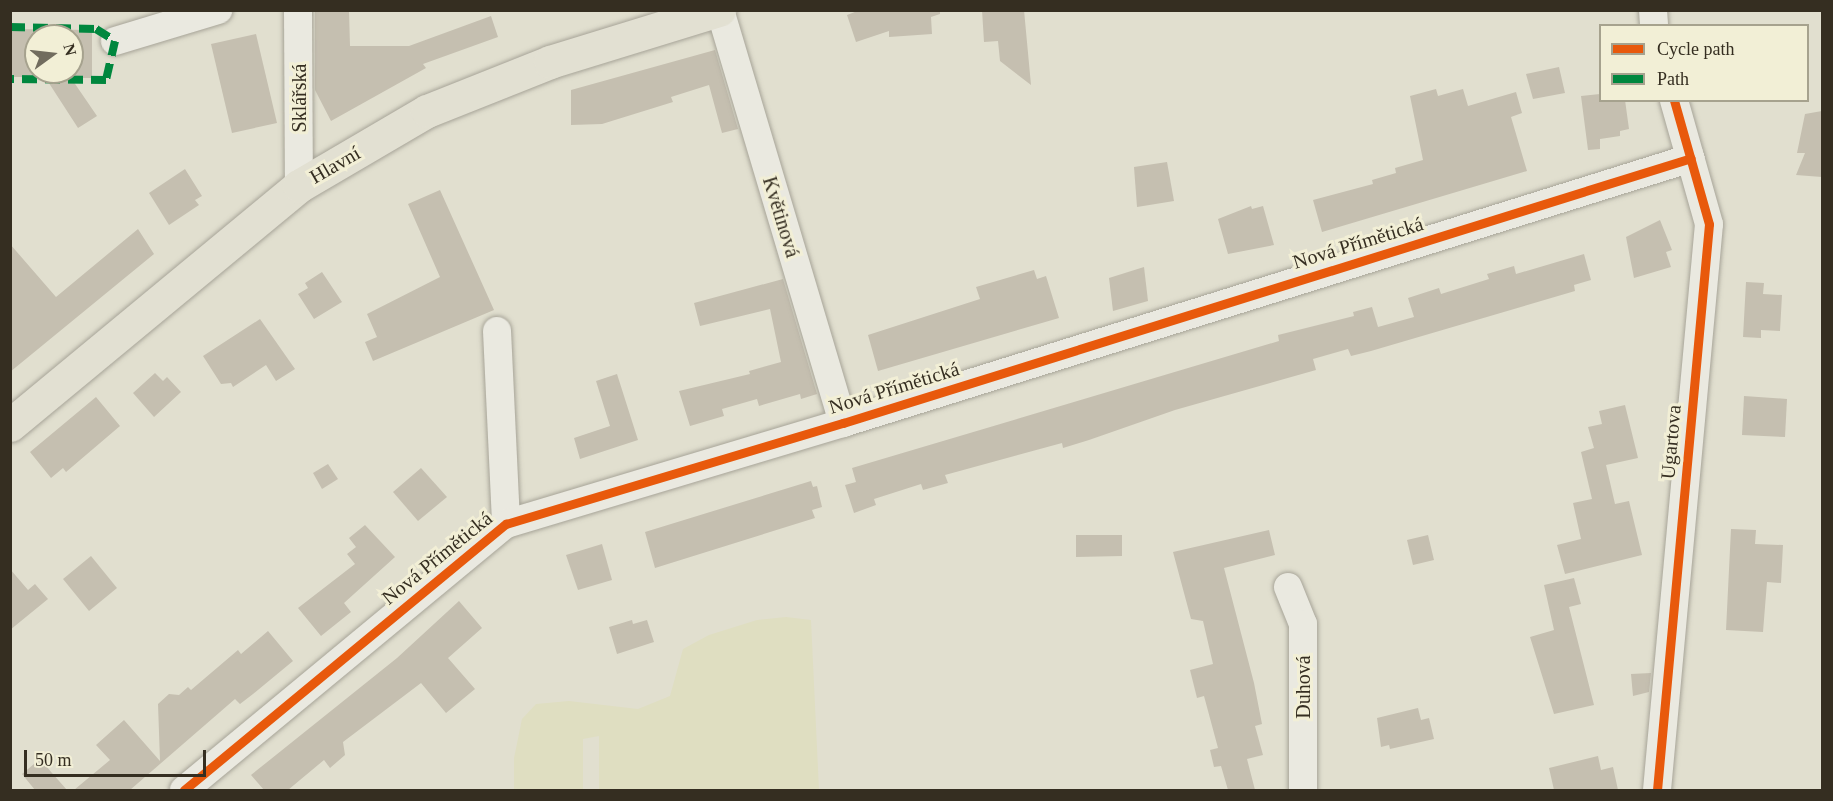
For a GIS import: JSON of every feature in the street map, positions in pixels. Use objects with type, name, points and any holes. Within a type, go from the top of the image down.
[{"type":"main road","name":"Hlavní","points":[[10,425],[299,186],[427,111],[550,62],[719,10]]},
{"type":"street","points":[[115,41],[218,10]]},
{"type":"street","name":"Sklářská","points":[[298,10],[299,186]]},
{"type":"street","name":"Květinová","points":[[719,10],[843,423]]},
{"type":"street","name":"Ugartova","points":[[1657,790],[1709,224],[1675,102]]},
{"type":"street","name":"Nová Přímětická","points":[[184,790],[506,524],[843,423],[1691,158]]},
{"type":"street","points":[[497,331],[506,524]]},
{"type":"street","name":"Duhová","points":[[1287,587],[1303,624],[1303,790]]},
{"type":"green space","points":[[786,617],[811,620],[819,790],[599,790],[599,736],[583,739],[583,790],[514,790],[514,758],[522,719],[536,704],[569,701],[638,709],[670,696],[683,649],[709,635],[757,620]]},
{"type":"building","points":[[315,10],[349,10],[350,46],[409,46],[491,16],[498,37],[423,64],[426,68],[331,121],[315,90]]},
{"type":"building","points":[[860,10],[940,10],[940,14],[931,17],[932,34],[889,37],[889,31],[856,42],[847,15]]},
{"type":"building","points":[[982,10],[1024,10],[1031,85],[1000,61],[998,41],[984,42]]},
{"type":"building","points":[[10,29],[24,29],[24,77],[10,77]]},
{"type":"building","points":[[84,30],[92,30],[92,78],[84,78]]},
{"type":"building","points":[[256,34],[277,123],[232,133],[211,44]]},
{"type":"building","points":[[715,50],[738,129],[722,133],[709,85],[671,97],[673,102],[602,124],[571,125],[571,90]]},
{"type":"building","points":[[1559,67],[1565,93],[1533,99],[1526,74]]},
{"type":"building","points":[[50,84],[75,84],[97,116],[78,128]]},
{"type":"building","points":[[1436,89],[1438,96],[1463,89],[1468,106],[1516,92],[1522,113],[1511,117],[1527,171],[1322,232],[1313,200],[1373,184],[1372,180],[1396,173],[1395,168],[1423,160],[1410,96]]},
{"type":"building","points":[[1599,94],[1599,102],[1625,102],[1629,129],[1620,131],[1620,136],[1600,139],[1600,149],[1588,150],[1581,96]]},
{"type":"building","points":[[1822,111],[1822,177],[1796,175],[1805,153],[1797,153],[1805,114]]},
{"type":"building","points":[[1167,162],[1174,201],[1137,207],[1134,167]]},
{"type":"building","points":[[185,169],[202,196],[195,200],[199,205],[169,225],[149,193]]},
{"type":"building","points":[[440,190],[494,310],[373,361],[365,342],[377,337],[367,314],[440,277],[408,204]]},
{"type":"building","points":[[1251,206],[1252,209],[1263,206],[1274,245],[1228,254],[1218,219]]},
{"type":"building","points":[[1660,220],[1672,250],[1666,252],[1671,267],[1634,278],[1626,237]]},
{"type":"building","points":[[138,229],[154,254],[10,372],[10,244],[56,297]]},
{"type":"building","points":[[1584,254],[1591,280],[1574,285],[1575,291],[1371,351],[1351,356],[1348,349],[1313,359],[1316,370],[1175,410],[1063,448],[1062,443],[945,475],[948,483],[923,490],[921,484],[874,499],[876,505],[854,513],[845,485],[856,482],[852,468],[1279,341],[1278,335],[1354,316],[1353,312],[1372,307],[1378,327],[1414,317],[1408,298],[1439,288],[1441,294],[1489,279],[1487,274],[1514,266],[1516,274]]},
{"type":"building","points":[[1144,267],[1148,301],[1113,311],[1109,278]]},
{"type":"building","points":[[1034,270],[1037,279],[1046,276],[1059,318],[878,371],[868,335],[980,299],[976,287]]},
{"type":"building","points":[[322,272],[342,302],[314,319],[298,294],[308,288],[305,283]]},
{"type":"building","points":[[783,279],[817,394],[801,399],[800,394],[759,406],[757,399],[722,409],[724,416],[690,426],[679,391],[750,374],[749,371],[781,362],[770,309],[700,326],[694,303]]},
{"type":"building","points":[[1746,282],[1764,283],[1763,294],[1782,295],[1780,331],[1761,330],[1761,338],[1743,337]]},
{"type":"building","points":[[260,319],[295,369],[276,381],[266,365],[233,387],[231,383],[221,384],[203,356]]},
{"type":"building","points":[[155,373],[163,381],[167,377],[181,392],[154,417],[133,393]]},
{"type":"building","points":[[617,374],[638,440],[580,459],[574,438],[610,426],[596,381]]},
{"type":"building","points":[[1744,396],[1787,399],[1785,437],[1742,435]]},
{"type":"building","points":[[96,397],[120,426],[66,472],[63,468],[51,478],[30,452]]},
{"type":"building","points":[[1625,405],[1638,458],[1606,465],[1615,504],[1629,501],[1642,555],[1565,574],[1557,545],[1581,539],[1573,503],[1592,499],[1581,452],[1594,448],[1588,427],[1602,424],[1599,411]]},
{"type":"building","points":[[328,464],[338,479],[322,489],[313,473]]},
{"type":"building","points":[[421,468],[447,497],[418,521],[393,492]]},
{"type":"building","points":[[811,481],[813,487],[817,486],[822,507],[812,510],[815,518],[655,568],[645,532]]},
{"type":"building","points":[[365,525],[395,557],[344,603],[351,612],[321,636],[298,608],[355,564],[347,554],[356,547],[349,538]]},
{"type":"building","points":[[1731,529],[1756,530],[1755,544],[1783,545],[1781,583],[1767,582],[1763,632],[1726,630]]},
{"type":"building","points":[[1269,530],[1275,555],[1224,568],[1254,683],[1262,724],[1255,726],[1263,755],[1247,759],[1255,790],[1228,790],[1221,766],[1214,767],[1210,750],[1218,748],[1204,696],[1197,698],[1190,670],[1213,664],[1203,621],[1191,619],[1173,552]]},
{"type":"building","points":[[1076,535],[1122,535],[1122,556],[1076,557]]},
{"type":"building","points":[[1428,535],[1434,560],[1413,565],[1407,540]]},
{"type":"building","points":[[602,544],[612,580],[578,590],[566,555]]},
{"type":"building","points":[[91,556],[117,588],[89,611],[63,579]]},
{"type":"building","points":[[10,569],[28,590],[35,584],[48,599],[10,630]]},
{"type":"building","points":[[1574,578],[1581,604],[1569,607],[1594,705],[1554,714],[1530,637],[1554,630],[1544,585]]},
{"type":"building","points":[[459,601],[482,628],[448,658],[475,689],[446,713],[421,683],[343,742],[345,755],[330,768],[324,760],[288,790],[264,790],[251,775],[397,658]]},
{"type":"building","points":[[632,620],[633,624],[647,620],[654,642],[617,654],[609,627]]},
{"type":"building","points":[[268,631],[293,661],[253,694],[240,704],[235,699],[130,790],[74,790],[110,760],[96,745],[124,720],[160,761],[158,704],[169,694],[179,695],[188,687],[191,690],[238,650],[241,654]]},
{"type":"building","points":[[1651,673],[1649,692],[1633,696],[1631,674]]},
{"type":"building","points":[[1418,708],[1421,720],[1429,718],[1434,739],[1390,749],[1389,745],[1381,747],[1377,718]]},
{"type":"building","points":[[1598,756],[1601,770],[1613,767],[1618,790],[1554,790],[1549,768]]},
{"type":"building","points":[[40,759],[67,790],[35,790],[22,774]]},
{"type":"marked path","points":[[10,27],[96,29],[115,41],[106,80],[10,79]]},
{"type":"cycle path","points":[[1657,790],[1709,224],[1675,102]]},
{"type":"cycle path","points":[[184,790],[506,524],[843,423],[1691,158]]}]
